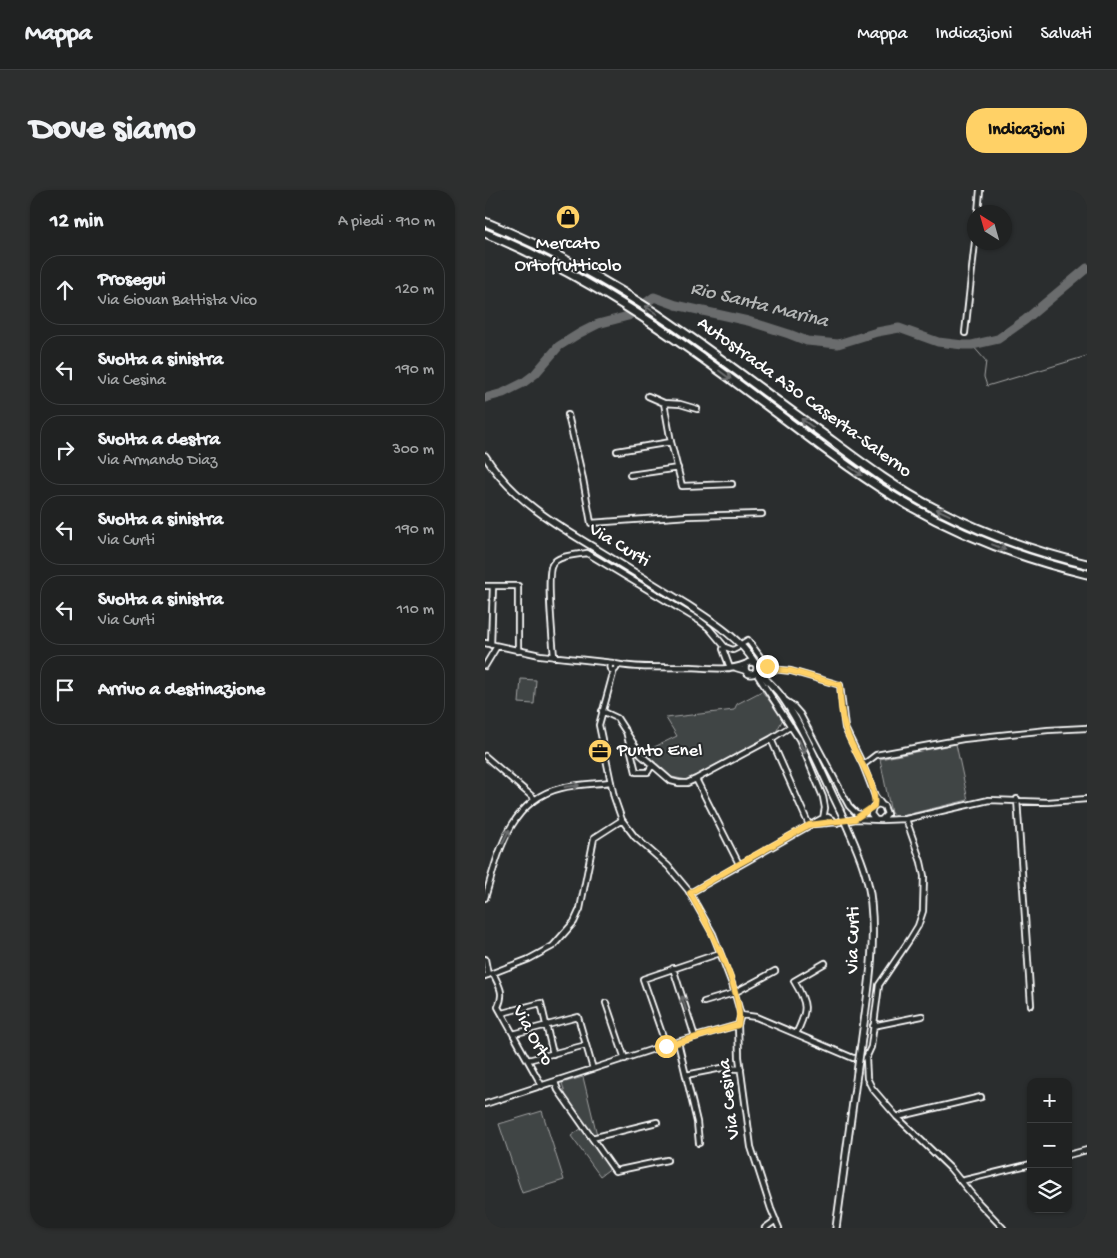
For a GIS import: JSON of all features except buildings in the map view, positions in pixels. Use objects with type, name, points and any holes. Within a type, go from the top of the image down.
[{"type":"highway","name":"Autostrada A30 Caserta-Salerno","points":[[485,222],[574,264],[635,300],[691,337],[874,472],[912,496],[935,509],[1002,539],[1087,564]]},
{"type":"highway","name":"Autostrada A30 Caserta-Salerno","points":[[485,233],[532,254],[599,289],[686,346],[835,456],[906,504],[959,531],[1000,548],[1049,565],[1087,574]]},
{"type":"main road","name":"Via Curti","points":[[485,456],[518,496],[549,520],[716,624],[746,652],[756,665],[761,677]]},
{"type":"main road","points":[[746,652],[746,664],[748,672],[755,671],[756,665],[752,662],[746,664]]},
{"type":"main road","name":"Via Curti","points":[[748,672],[761,677],[778,691],[802,731],[851,833],[864,868],[871,902],[873,934],[861,1045],[836,1228]]},
{"type":"street","points":[[979,205],[980,190]]},
{"type":"street","points":[[965,333],[974,250]]},
{"type":"street","points":[[648,396],[664,403],[697,408]]},
{"type":"street","points":[[664,403],[682,486],[732,484]]},
{"type":"street","points":[[568,415],[591,522],[762,514]]},
{"type":"street","points":[[617,451],[671,442]]},
{"type":"street","points":[[630,475],[677,468]]},
{"type":"street","points":[[554,658],[549,573],[551,565],[561,559],[587,553],[699,621],[709,628],[725,647],[733,650],[737,648]]},
{"type":"street","points":[[485,586],[518,586],[518,651]]},
{"type":"street","points":[[485,666],[494,645],[493,586]]},
{"type":"street","points":[[743,643],[747,640],[767,666],[772,669],[791,671],[840,685],[845,728],[863,765],[875,796],[894,820]]},
{"type":"street","points":[[485,643],[554,658],[602,662],[613,667],[718,669],[746,664]]},
{"type":"street","points":[[725,647],[723,653],[732,668],[748,672]]},
{"type":"street","points":[[613,667],[599,725],[599,733],[622,820],[642,843],[668,866],[690,893],[713,934],[721,953],[741,1015],[756,1017],[853,1058],[866,1058]]},
{"type":"street","name":"Via Curti","points":[[761,677],[799,739],[820,789],[825,808],[823,818]]},
{"type":"street","points":[[785,700],[800,714],[849,806],[856,813],[863,815]]},
{"type":"street","points":[[602,711],[617,718],[641,755],[671,781],[679,783],[687,783],[696,779],[791,726]]},
{"type":"street","points":[[625,728],[636,772],[648,772],[652,765]]},
{"type":"street","points":[[863,765],[876,756],[963,739],[1087,728]]},
{"type":"street","points":[[771,738],[811,825]]},
{"type":"street","points":[[486,759],[535,799]]},
{"type":"street","points":[[696,779],[739,864]]},
{"type":"street","points":[[485,898],[497,854],[508,831],[535,799],[561,788],[611,782]]},
{"type":"street","points":[[875,796],[872,816],[875,819]]},
{"type":"street","points":[[811,825],[855,819],[905,819],[989,800],[1017,799],[1048,802],[1087,799]]},
{"type":"street","points":[[1017,799],[1031,1005]]},
{"type":"street","points":[[855,819],[873,807],[882,805]]},
{"type":"street","points":[[881,820],[885,818],[887,812]]},
{"type":"street","points":[[690,893],[823,818],[828,817],[837,822]]},
{"type":"street","points":[[823,818],[827,823]]},
{"type":"street","points":[[905,819],[921,862],[924,876],[923,911],[918,926],[879,985],[871,1047],[866,1058],[867,1078],[872,1088],[897,1117],[950,1168],[1003,1228]]},
{"type":"street","points":[[485,959],[489,975],[529,959],[553,946],[574,922],[581,909],[594,838],[622,820]]},
{"type":"street","points":[[666,1046],[643,979],[721,953]]},
{"type":"street","points":[[796,1034],[804,1018],[805,1001],[794,980],[825,963]]},
{"type":"street","points":[[673,968],[695,1037]]},
{"type":"street","points":[[704,1002],[735,993],[775,971]]},
{"type":"street","name":"Via Orto","points":[[489,975],[502,994],[498,1007],[542,1086]]},
{"type":"street","points":[[502,1013],[541,1003],[553,1054]]},
{"type":"street","points":[[606,1003],[625,1059]]},
{"type":"street","name":"Via Cesina","points":[[741,1015],[738,1025],[741,1069],[751,1147],[779,1228]]},
{"type":"street","points":[[873,1026],[922,1016]]},
{"type":"street","points":[[513,1034],[578,1017],[593,1069]]},
{"type":"street","points":[[485,1104],[678,1042],[738,1025]]},
{"type":"street","points":[[678,1042],[697,1122],[699,1143]]},
{"type":"street","points":[[528,1060],[586,1045]]},
{"type":"street","points":[[687,1075],[722,1068],[741,1069]]},
{"type":"street","points":[[555,1082],[558,1090],[615,1171],[667,1160]]},
{"type":"street","points":[[897,1117],[981,1096]]},
{"type":"street","points":[[592,1138],[657,1122]]},
{"type":"street","points":[[1072,1154],[1087,1150]]},
{"type":"street","points":[[961,1181],[1027,1165]]},
{"type":"street","points":[[765,1228],[775,1220]]},
{"type":"shaded area","points":[[521,679],[536,680],[534,704],[519,703]]},
{"type":"shaded area","points":[[762,691],[783,719],[776,732],[687,780],[672,777],[644,752],[677,736],[666,718],[734,710],[737,704]]},
{"type":"shaded area","points":[[956,744],[968,800],[897,817],[891,813],[880,759]]},
{"type":"shaded area","points":[[583,1077],[597,1135],[592,1136],[566,1097],[562,1083]]},
{"type":"shaded area","points":[[542,1111],[564,1180],[522,1193],[499,1124]]},
{"type":"shaded area","points":[[582,1128],[611,1168],[600,1176],[571,1136]]},
{"type":"waterway","name":"Rio Santa Marina","points":[[485,398],[503,393],[523,383],[535,374],[559,346],[580,333],[598,324],[628,316],[654,297],[676,305],[748,321],[807,341],[838,344],[877,332],[899,328],[938,342],[972,345],[998,339],[1025,320],[1087,268]]},
{"type":"waterway","points":[[972,345],[986,361],[984,377],[987,386],[1087,356]]},
{"type":"place","name":"Mercato Ortofrutticolo","points":[[568,217]]},
{"type":"place","name":"Punto Enel","points":[[600,751]]},
{"type":"route","points":[[666,1046],[738,1025],[741,1015],[732,984],[713,934],[690,893],[809,825],[830,824],[855,819],[874,806],[875,796],[863,765],[845,728],[840,685],[791,671],[772,669],[767,666]]}]
